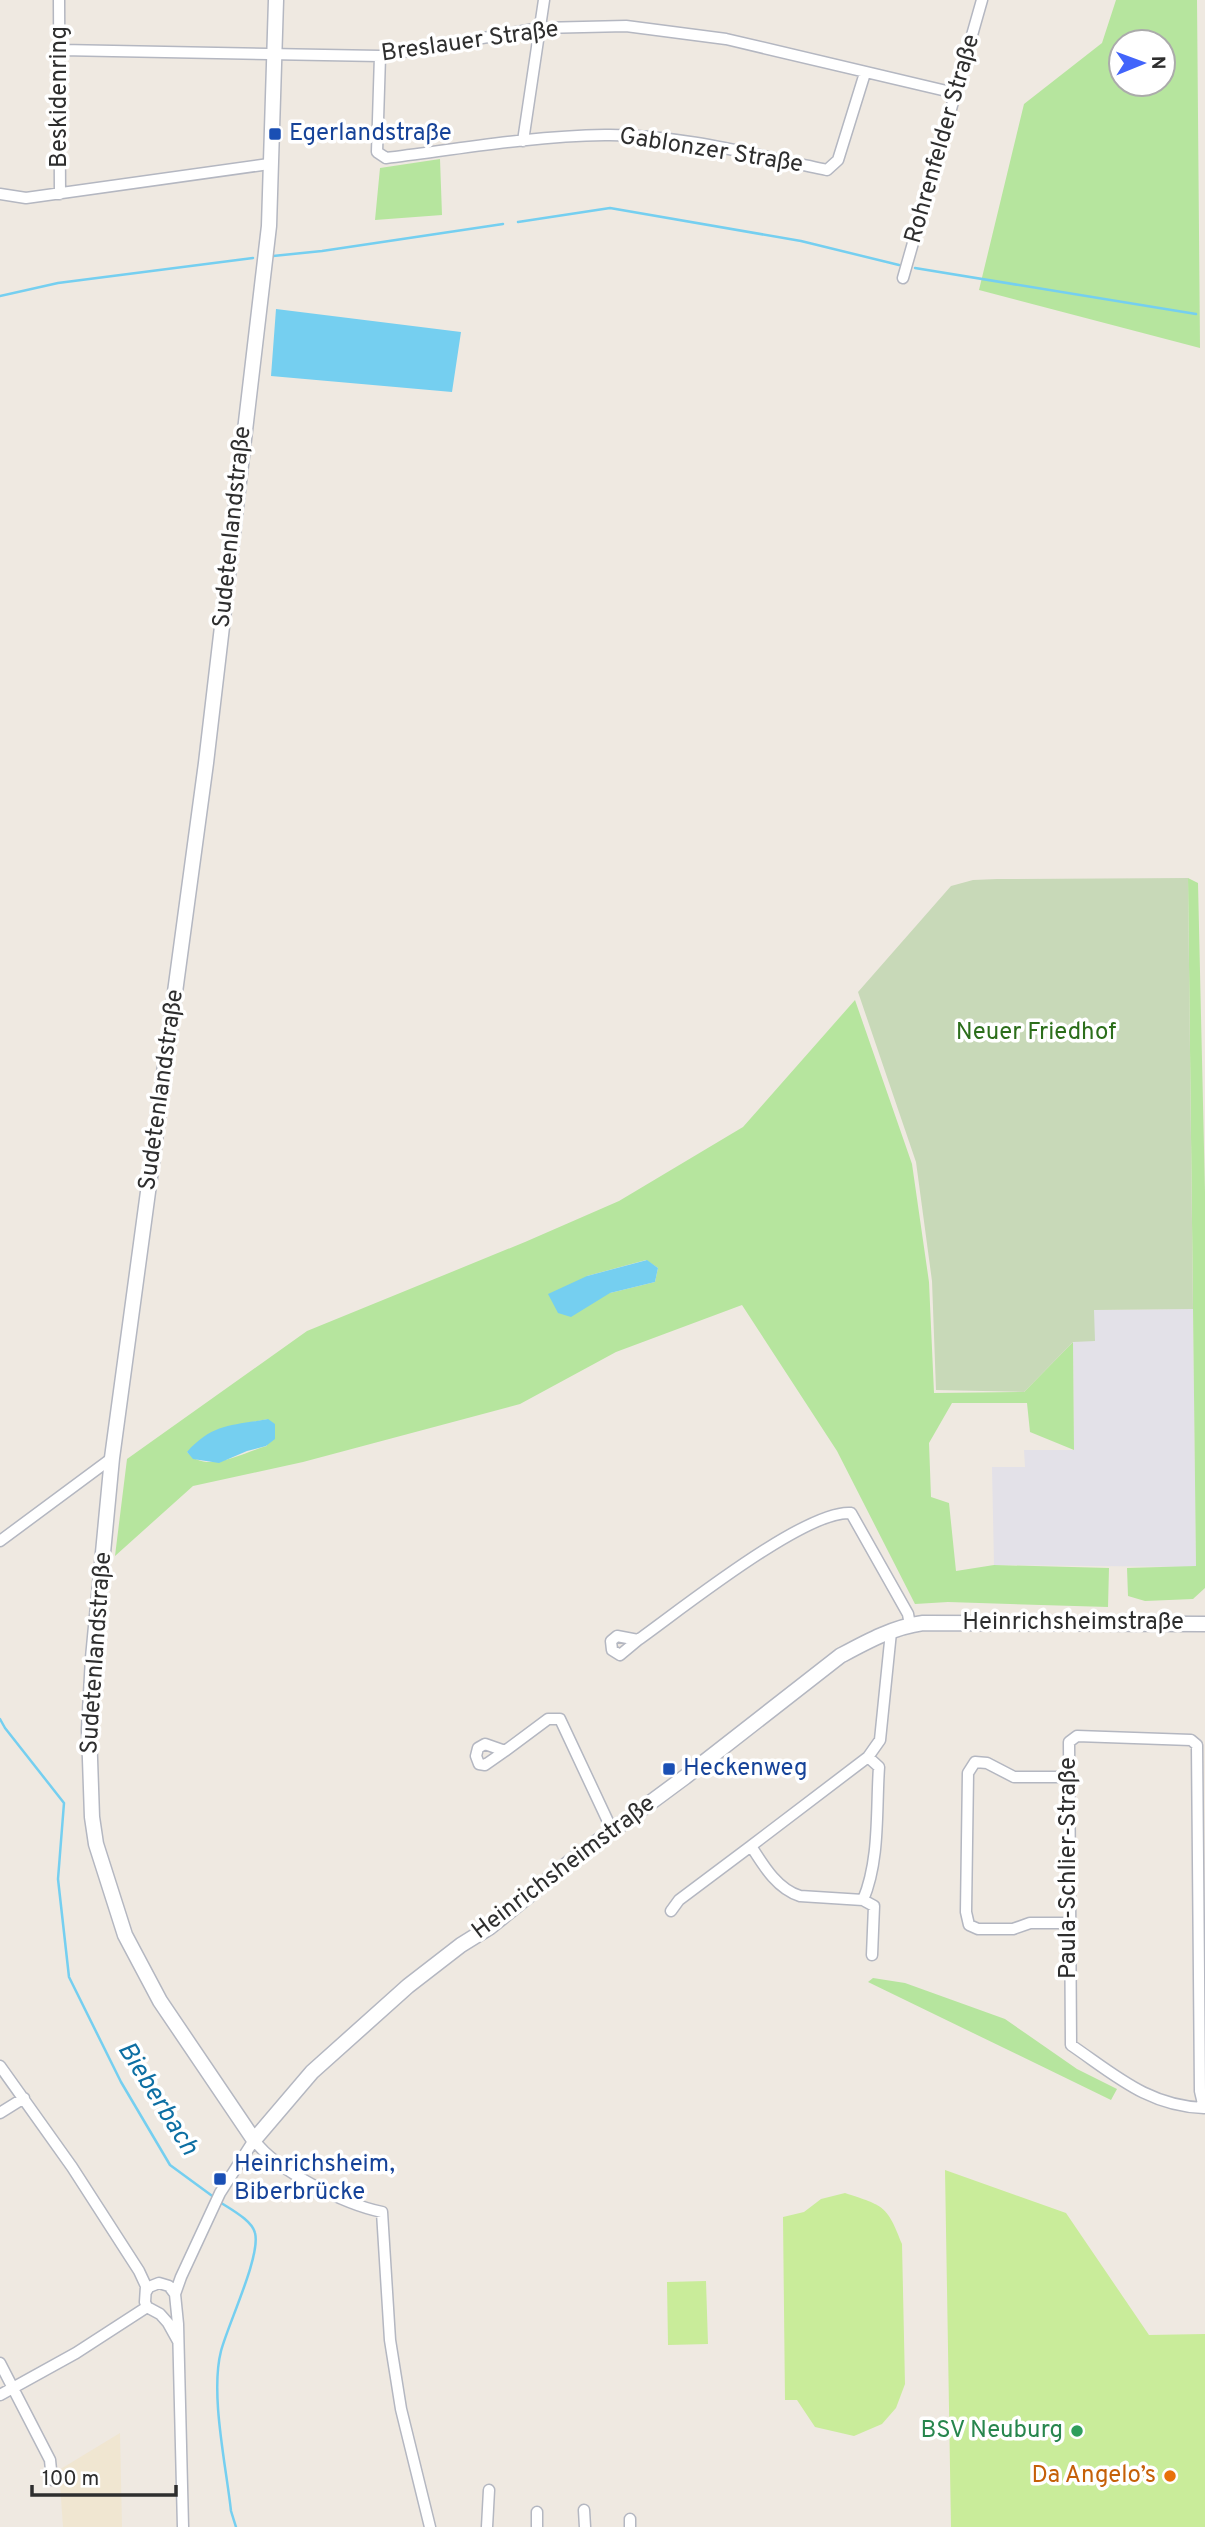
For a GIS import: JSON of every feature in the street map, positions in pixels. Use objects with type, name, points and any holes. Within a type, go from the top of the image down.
[{"type":"street","name":"Beskidenring","points":[[59,0],[60,194]]},
{"type":"street","name":"Sudetenlandstraße","points":[[254,2140],[160,2001],[125,1935],[96,1844],[92,1817],[89,1730],[112,1458],[206,763],[269,226],[276,0]]},
{"type":"street","points":[[523,141],[544,0]]},
{"type":"street","name":"Rohrenfelder Straße","points":[[903,278],[982,0]]},
{"type":"street","name":"Breslauer Straße","points":[[61,50],[380,56],[540,28],[626,26],[726,39],[955,93]]},
{"type":"street","name":"Gablonzer Straße","points":[[380,56],[377,152],[386,158],[523,141],[606,135],[717,147],[827,170],[838,160],[866,72]]},
{"type":"street","points":[[0,194],[26,198],[269,164]]},
{"type":"street","points":[[0,1541],[112,1458]]},
{"type":"street","points":[[638,1640],[760,1553],[808,1524],[843,1512],[851,1513],[908,1614],[910,1625]]},
{"type":"street","name":"Heinrichsheimstraße","points":[[183,2527],[175,2299],[188,2261],[220,2193],[254,2140],[312,2072],[366,2021],[461,1945],[495,1923],[840,1656],[891,1632],[923,1623],[1205,1624]]},
{"type":"street","points":[[671,1911],[679,1900],[868,1757],[880,1740],[891,1632]]},
{"type":"street","points":[[505,1751],[548,1719],[559,1719],[612,1830]]},
{"type":"street","name":"Paula-Schlier-Straße","points":[[1077,1736],[1191,1740],[1196,1745],[1200,2091],[1204,2108],[1167,2104],[1144,2095],[1071,2045],[1071,1923],[1069,1742],[1077,1736]]},
{"type":"street","points":[[863,1900],[874,1849],[879,1767],[868,1757]]},
{"type":"street","points":[[1068,1777],[1014,1777],[987,1763],[975,1762],[968,1773],[966,1912],[970,1924],[978,1928],[1013,1930],[1030,1923],[1071,1923]]},
{"type":"street","points":[[751,1846],[765,1867],[790,1893],[863,1900],[874,1906],[872,1955]]},
{"type":"street","points":[[0,2066],[72,2167],[144,2279],[147,2307],[160,2314],[168,2323],[178,2343]]},
{"type":"street","points":[[0,2113],[24,2098]]},
{"type":"street","points":[[254,2140],[274,2159],[301,2177],[361,2207],[382,2212],[392,2351],[401,2409],[430,2527]]},
{"type":"street","points":[[132,2260],[162,2283],[175,2299],[169,2312],[160,2314]]},
{"type":"street","name":"Heinrichsheimstraße","points":[[146,2292],[149,2287],[162,2283],[188,2261]]},
{"type":"street","points":[[0,2395],[76,2353],[147,2307]]},
{"type":"street","points":[[0,2363],[50,2460],[52,2480]]},
{"type":"street","points":[[487,2527],[489,2490]]},
{"type":"street","points":[[584,2510],[585,2527]]},
{"type":"street","points":[[537,2512],[537,2527]]},
{"type":"shaded area","points":[[1193,1309],[1196,1567],[994,1565],[992,1467],[1025,1467],[1024,1450],[1074,1450],[1073,1342],[1094,1310]]},
{"type":"shaded area","points":[[120,2433],[122,2527],[63,2527],[59,2470]]},
{"type":"green space","points":[[1116,0],[1197,0],[1200,348],[979,290],[1024,104],[1102,43]]},
{"type":"green space","points":[[440,159],[442,215],[375,220],[380,168]]},
{"type":"green space","points":[[1188,878],[1198,883],[1205,1192],[1205,1588],[1193,1599],[1145,1601],[1128,1596],[1127,1568],[1196,1566]]},
{"type":"green space","name":"Neuer Friedhof","points":[[1188,878],[1193,1309],[1094,1310],[1095,1341],[1073,1342],[1024,1392],[936,1390],[932,1281],[916,1162],[858,992],[951,886],[973,880],[997,879]]},
{"type":"green space","points":[[855,1000],[912,1164],[929,1282],[934,1393],[1024,1392],[1073,1342],[1074,1450],[1030,1432],[1027,1403],[952,1403],[929,1443],[931,1497],[949,1503],[956,1571],[994,1565],[1109,1568],[1108,1607],[948,1602],[915,1604],[837,1451],[742,1305],[616,1352],[520,1404],[303,1462],[193,1486],[115,1556],[127,1459],[307,1331],[619,1201],[743,1127]],"holes":[[[646,1260],[658,1268],[655,1282],[610,1293],[587,1276]],[[268,1419],[267,1446],[214,1462],[195,1459],[187,1452],[242,1424]]]},
{"type":"green space","points":[[873,1978],[905,1983],[1005,2019],[1077,2069],[1117,2089],[1111,2100],[868,1982]]},
{"type":"green space","name":"BSV Neuburg","points":[[945,2170],[1066,2213],[1149,2335],[1205,2334],[1205,2527],[951,2527]]},
{"type":"green space","points":[[845,2193],[883,2209],[892,2221],[902,2244],[905,2384],[896,2408],[882,2424],[854,2436],[815,2427],[797,2400],[785,2400],[783,2217],[804,2212],[821,2199]]},
{"type":"green space","points":[[706,2281],[708,2344],[668,2345],[667,2282]]},
{"type":"water","points":[[276,309],[461,332],[452,392],[271,376]]},
{"type":"water","points":[[647,1260],[658,1268],[655,1282],[610,1293],[571,1317],[558,1313],[548,1294],[587,1276]]},
{"type":"water","points":[[268,1419],[275,1424],[275,1439],[266,1446],[219,1463],[193,1459],[187,1452],[206,1436],[224,1427]]},
{"type":"waterway","points":[[518,222],[610,208],[801,241],[899,265]]},
{"type":"waterway","points":[[273,256],[503,224]]},
{"type":"waterway","points":[[0,296],[58,283],[253,258]]},
{"type":"waterway","points":[[915,268],[1196,314]]},
{"type":"waterway","name":"Bieberbach","points":[[0,1719],[64,1803],[58,1879],[69,1977],[121,2082],[170,2165],[215,2198]]},
{"type":"waterway","name":"Bieberbach","points":[[220,2202],[250,2224],[255,2233],[256,2244],[249,2273],[221,2351],[218,2368],[220,2430],[231,2511],[236,2527]]},
{"type":"place","name":"Egerlandstraße","points":[[275,134]]},
{"type":"place","name":"Heckenweg","points":[[669,1769]]},
{"type":"place","name":"Heinrichsheim, Biberbrücke","points":[[220,2179]]},
{"type":"place","name":"BSV Neuburg","points":[[1077,2431]]},
{"type":"place","name":"Da Angelo’s","points":[[1170,2476]]}]
